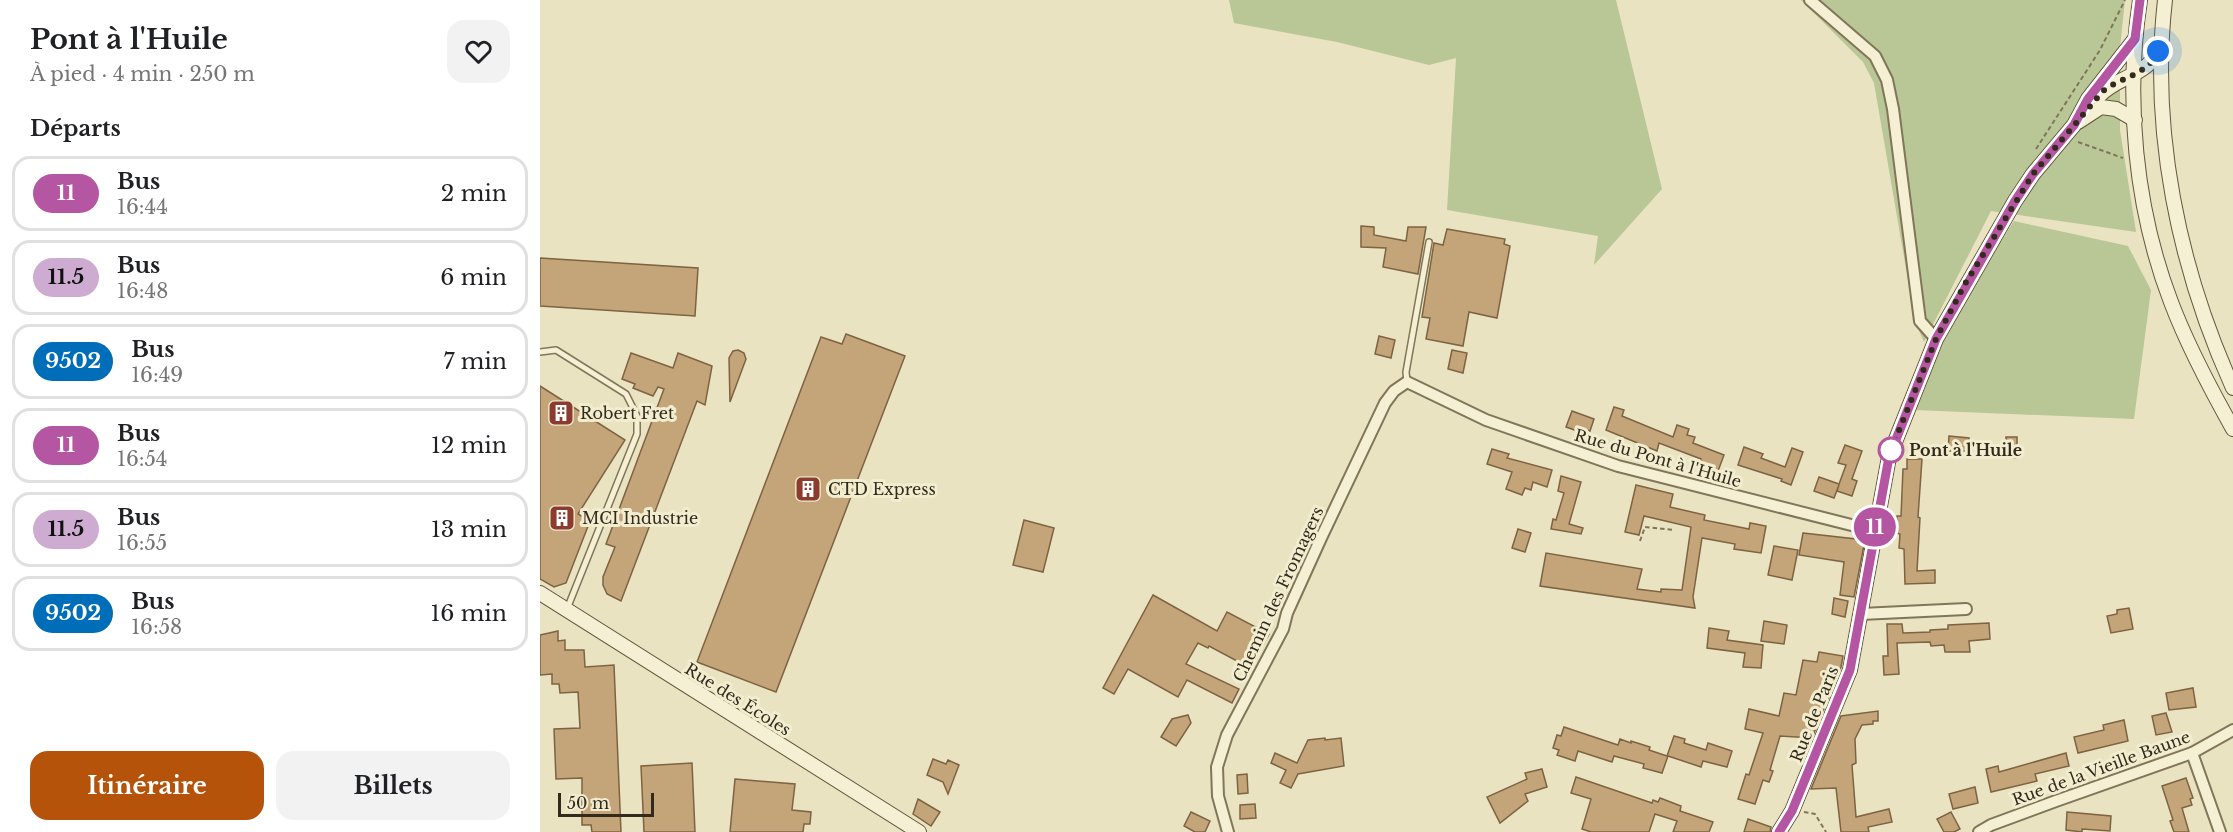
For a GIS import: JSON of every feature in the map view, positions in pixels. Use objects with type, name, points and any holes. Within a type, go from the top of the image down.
[{"type":"street","points":[[1810,0],[1875,56],[1887,80],[1893,109],[1920,321],[1936,339]]},
{"type":"street","points":[[2140,0],[2135,39],[2135,120],[2138,159],[2156,257],[2170,301],[2202,375],[2233,429]]},
{"type":"street","points":[[2074,125],[2103,91],[2145,68],[2157,56],[2164,6]]},
{"type":"street","points":[[2164,6],[2163,105],[2176,211],[2187,262],[2204,314],[2233,388]]},
{"type":"street","points":[[2074,125],[2088,99],[2135,39]]},
{"type":"street","points":[[2074,125],[2090,112],[2101,107],[2116,109],[2135,120]]},
{"type":"street","name":"Rue de Paris","points":[[1779,832],[1792,811],[1850,670],[1893,441],[1936,339],[2015,201],[2033,174],[2074,125]]},
{"type":"street","name":"Rue du Pont à l'Huile","points":[[1407,382],[1486,420],[1618,466],[1875,531]]},
{"type":"street","name":"Chemin des Fromagers","points":[[1228,832],[1216,781],[1217,766],[1227,735],[1283,628],[1287,612],[1385,404],[1394,391],[1407,382]]},
{"type":"street","name":"Rue des Écoles","points":[[540,593],[919,832]]},
{"type":"street","points":[[1861,614],[1966,609]]},
{"type":"street","name":"Rue de la Vieille Baune","points":[[1978,832],[1990,825],[2192,753],[2233,730]]},
{"type":"street","points":[[2192,753],[2220,832]]},
{"type":"lane","points":[[1407,382],[1406,372],[1429,242]]},
{"type":"lane","points":[[540,352],[556,350],[626,394],[637,416],[638,434],[567,610]]},
{"type":"path","points":[[2035,149],[2104,43],[2126,0]]},
{"type":"path","points":[[2064,137],[2119,158],[2138,159]]},
{"type":"path","points":[[1640,541],[1645,527],[1674,530]]},
{"type":"path","points":[[1792,811],[1815,813],[1826,832]]},
{"type":"green space","points":[[1229,0],[1616,0],[1662,189],[1594,265],[1598,236],[1447,210],[1456,58],[1429,65],[1337,42],[1234,23]]},
{"type":"green space","points":[[1801,0],[2125,0],[2120,47],[2120,130],[2136,232],[1991,211],[1924,342],[1915,321],[1874,83],[1863,62]]},
{"type":"green space","points":[[2014,221],[2128,246],[2151,290],[2134,419],[1915,410],[1940,344],[1978,276]]},
{"type":"building","points":[[1361,226],[1374,227],[1374,235],[1406,241],[1408,227],[1426,227],[1418,274],[1383,267],[1386,248],[1361,247]]},
{"type":"building","points":[[1447,229],[1505,239],[1504,244],[1510,246],[1497,318],[1469,312],[1463,346],[1426,339],[1430,318],[1422,317],[1434,243],[1443,245]]},
{"type":"building","points":[[540,258],[698,268],[695,316],[540,306]]},
{"type":"building","name":"CTD Express","points":[[846,334],[905,356],[776,692],[697,662],[821,337],[842,344]]},
{"type":"building","points":[[1379,336],[1395,340],[1391,358],[1375,354]]},
{"type":"building","points":[[738,350],[744,353],[746,359],[730,402],[729,358],[733,351]]},
{"type":"building","points":[[1452,350],[1467,353],[1463,373],[1448,369]]},
{"type":"building","points":[[631,353],[673,368],[678,353],[712,366],[705,405],[697,401],[621,601],[607,594],[603,585],[603,577],[615,547],[606,544],[664,389],[658,387],[653,396],[633,388],[635,384],[622,379]]},
{"type":"building","points":[[540,386],[625,440],[578,514],[590,521],[566,583],[554,587],[540,579]]},
{"type":"building","points":[[1614,407],[1624,410],[1622,416],[1673,437],[1677,425],[1689,429],[1687,435],[1695,437],[1693,443],[1724,455],[1718,471],[1699,464],[1701,459],[1659,443],[1657,451],[1606,430]]},
{"type":"building","points":[[1572,411],[1594,419],[1590,431],[1587,430],[1586,434],[1566,427]]},
{"type":"building","points":[[1949,436],[1969,438],[1969,451],[1948,451]]},
{"type":"building","points":[[2006,437],[2017,437],[2017,458],[2006,458]]},
{"type":"building","points":[[1845,445],[1862,451],[1852,479],[1857,481],[1852,496],[1837,491],[1839,485],[1834,498],[1814,491],[1819,477],[1839,484],[1846,465],[1838,463]]},
{"type":"building","points":[[1744,447],[1763,454],[1761,458],[1785,467],[1792,448],[1803,452],[1791,485],[1781,481],[1782,479],[1738,465]]},
{"type":"building","points":[[1492,449],[1509,454],[1507,458],[1552,470],[1547,487],[1533,482],[1531,490],[1525,488],[1522,495],[1506,489],[1512,472],[1487,464]]},
{"type":"building","points":[[1907,459],[1922,459],[1917,571],[1935,570],[1935,583],[1905,584],[1904,549],[1899,548],[1900,534],[1896,533],[1897,516],[1901,516],[1903,469],[1907,469]]},
{"type":"building","points":[[1561,476],[1581,482],[1569,524],[1583,528],[1581,534],[1551,529],[1564,493],[1558,491]]},
{"type":"building","points":[[1636,485],[1673,494],[1670,507],[1705,515],[1704,520],[1749,529],[1750,523],[1766,526],[1761,553],[1734,549],[1735,544],[1702,538],[1693,597],[1695,608],[1540,586],[1546,553],[1642,569],[1637,589],[1661,592],[1661,589],[1682,590],[1691,527],[1644,516],[1639,535],[1625,532]]},
{"type":"building","points":[[1024,520],[1054,528],[1043,572],[1013,565]]},
{"type":"building","points":[[1518,529],[1531,533],[1525,552],[1512,548]]},
{"type":"building","points":[[1803,533],[1865,540],[1854,597],[1840,595],[1844,562],[1799,555]]},
{"type":"building","points":[[1774,546],[1798,550],[1792,580],[1768,575]]},
{"type":"building","points":[[1153,595],[1217,631],[1227,612],[1269,634],[1250,668],[1209,646],[1208,648],[1198,643],[1186,664],[1239,689],[1232,703],[1187,680],[1178,697],[1128,669],[1114,694],[1103,688]]},
{"type":"building","points":[[1834,598],[1848,601],[1845,617],[1832,614]]},
{"type":"building","points":[[2129,608],[2133,629],[2111,633],[2107,616],[2117,614],[2117,610]]},
{"type":"building","points":[[1764,621],[1787,625],[1784,644],[1761,641]]},
{"type":"building","points":[[1989,623],[1990,639],[1969,641],[1970,652],[1945,652],[1944,645],[1931,646],[1930,642],[1897,643],[1899,674],[1884,675],[1883,656],[1888,656],[1887,624],[1902,624],[1903,633],[1948,629],[1948,625]]},
{"type":"building","points":[[1709,628],[1729,631],[1727,640],[1763,645],[1761,668],[1743,667],[1745,653],[1707,648]]},
{"type":"building","points":[[558,631],[558,641],[565,640],[565,650],[584,650],[585,667],[614,665],[621,832],[592,832],[591,825],[582,825],[582,778],[556,779],[554,729],[580,728],[578,692],[560,693],[559,684],[552,684],[552,674],[540,675],[540,635]]},
{"type":"building","points":[[1819,652],[1843,656],[1841,667],[1812,738],[1780,736],[1770,770],[1773,771],[1769,782],[1763,780],[1755,804],[1738,799],[1763,733],[1745,729],[1749,709],[1779,716],[1784,693],[1796,695],[1803,660],[1817,662]]},
{"type":"building","points":[[2193,688],[2196,707],[2169,710],[2166,693]]},
{"type":"building","points":[[1878,711],[1878,721],[1862,725],[1855,739],[1856,763],[1852,765],[1856,817],[1889,809],[1892,822],[1868,827],[1869,832],[1841,832],[1836,788],[1811,789],[1841,716]]},
{"type":"building","points":[[2166,713],[2172,732],[2156,735],[2152,716]]},
{"type":"building","points":[[1188,715],[1191,723],[1176,746],[1161,737],[1172,719]]},
{"type":"building","points":[[2124,720],[2128,741],[2078,753],[2074,737],[2104,730],[2103,725]]},
{"type":"building","points":[[1564,727],[1618,745],[1620,739],[1631,743],[1631,741],[1667,756],[1674,736],[1685,739],[1684,743],[1706,750],[1708,743],[1732,751],[1727,767],[1703,761],[1701,767],[1668,756],[1662,773],[1643,768],[1644,764],[1614,756],[1612,762],[1578,751],[1575,761],[1557,755],[1559,750],[1553,748],[1557,735],[1561,736]]},
{"type":"building","points":[[1325,738],[1325,740],[1341,738],[1344,766],[1298,774],[1291,788],[1280,783],[1286,770],[1271,763],[1275,753],[1297,763],[1308,740]]},
{"type":"building","points":[[2066,753],[2069,766],[2035,774],[2037,781],[1991,792],[1986,769],[1998,766],[1999,772]]},
{"type":"building","points":[[933,759],[946,764],[948,760],[959,765],[948,794],[943,782],[927,775]]},
{"type":"building","points":[[692,763],[695,832],[644,832],[641,766]]},
{"type":"building","points":[[1542,769],[1547,787],[1525,794],[1528,801],[1500,823],[1487,797],[1527,779],[1525,773]]},
{"type":"building","points":[[1247,774],[1248,793],[1238,794],[1237,775]]},
{"type":"building","points":[[1576,777],[1652,803],[1653,800],[1658,802],[1660,798],[1681,806],[1680,811],[1713,822],[1709,832],[1673,832],[1677,821],[1655,814],[1649,832],[1591,832],[1582,829],[1591,799],[1571,793]]},
{"type":"building","points":[[2186,778],[2193,798],[2190,799],[2192,805],[2182,808],[2189,832],[2174,832],[2170,821],[2173,820],[2162,786]]},
{"type":"building","points":[[735,779],[795,784],[792,810],[811,812],[810,824],[804,824],[803,832],[730,832]]},
{"type":"building","points":[[1975,787],[1978,803],[1953,809],[1949,794]]},
{"type":"building","points":[[918,799],[940,812],[931,826],[913,814]]},
{"type":"building","points":[[1255,804],[1256,818],[1240,819],[1240,805]]},
{"type":"building","points":[[1191,812],[1210,821],[1205,832],[1195,832],[1184,826]]},
{"type":"building","points":[[1951,812],[1960,829],[1954,832],[1944,832],[1937,819]]},
{"type":"building","points":[[2067,812],[2111,816],[2110,831],[2066,830]]},
{"type":"building","points":[[1748,819],[1771,827],[1770,832],[1744,832]]},
{"type":"bus line","name":"11","points":[[1779,832],[1792,811],[1850,670],[1893,441],[1936,339],[1965,284],[2015,201],[2033,174],[2074,125],[2088,99],[2135,39],[2140,0]]},
{"type":"place","name":"Robert Fret","points":[[561,413]]},
{"type":"place","name":"Pont à l'Huile","points":[[1891,450]]},
{"type":"place","name":"CTD Express","points":[[808,489]]},
{"type":"place","name":"MCI Industrie","points":[[562,518]]},
{"type":"route","points":[[1891,450],[1936,339],[1965,284],[2033,174],[2103,91],[2113,83],[2145,68],[2157,56],[2158,51]]}]
